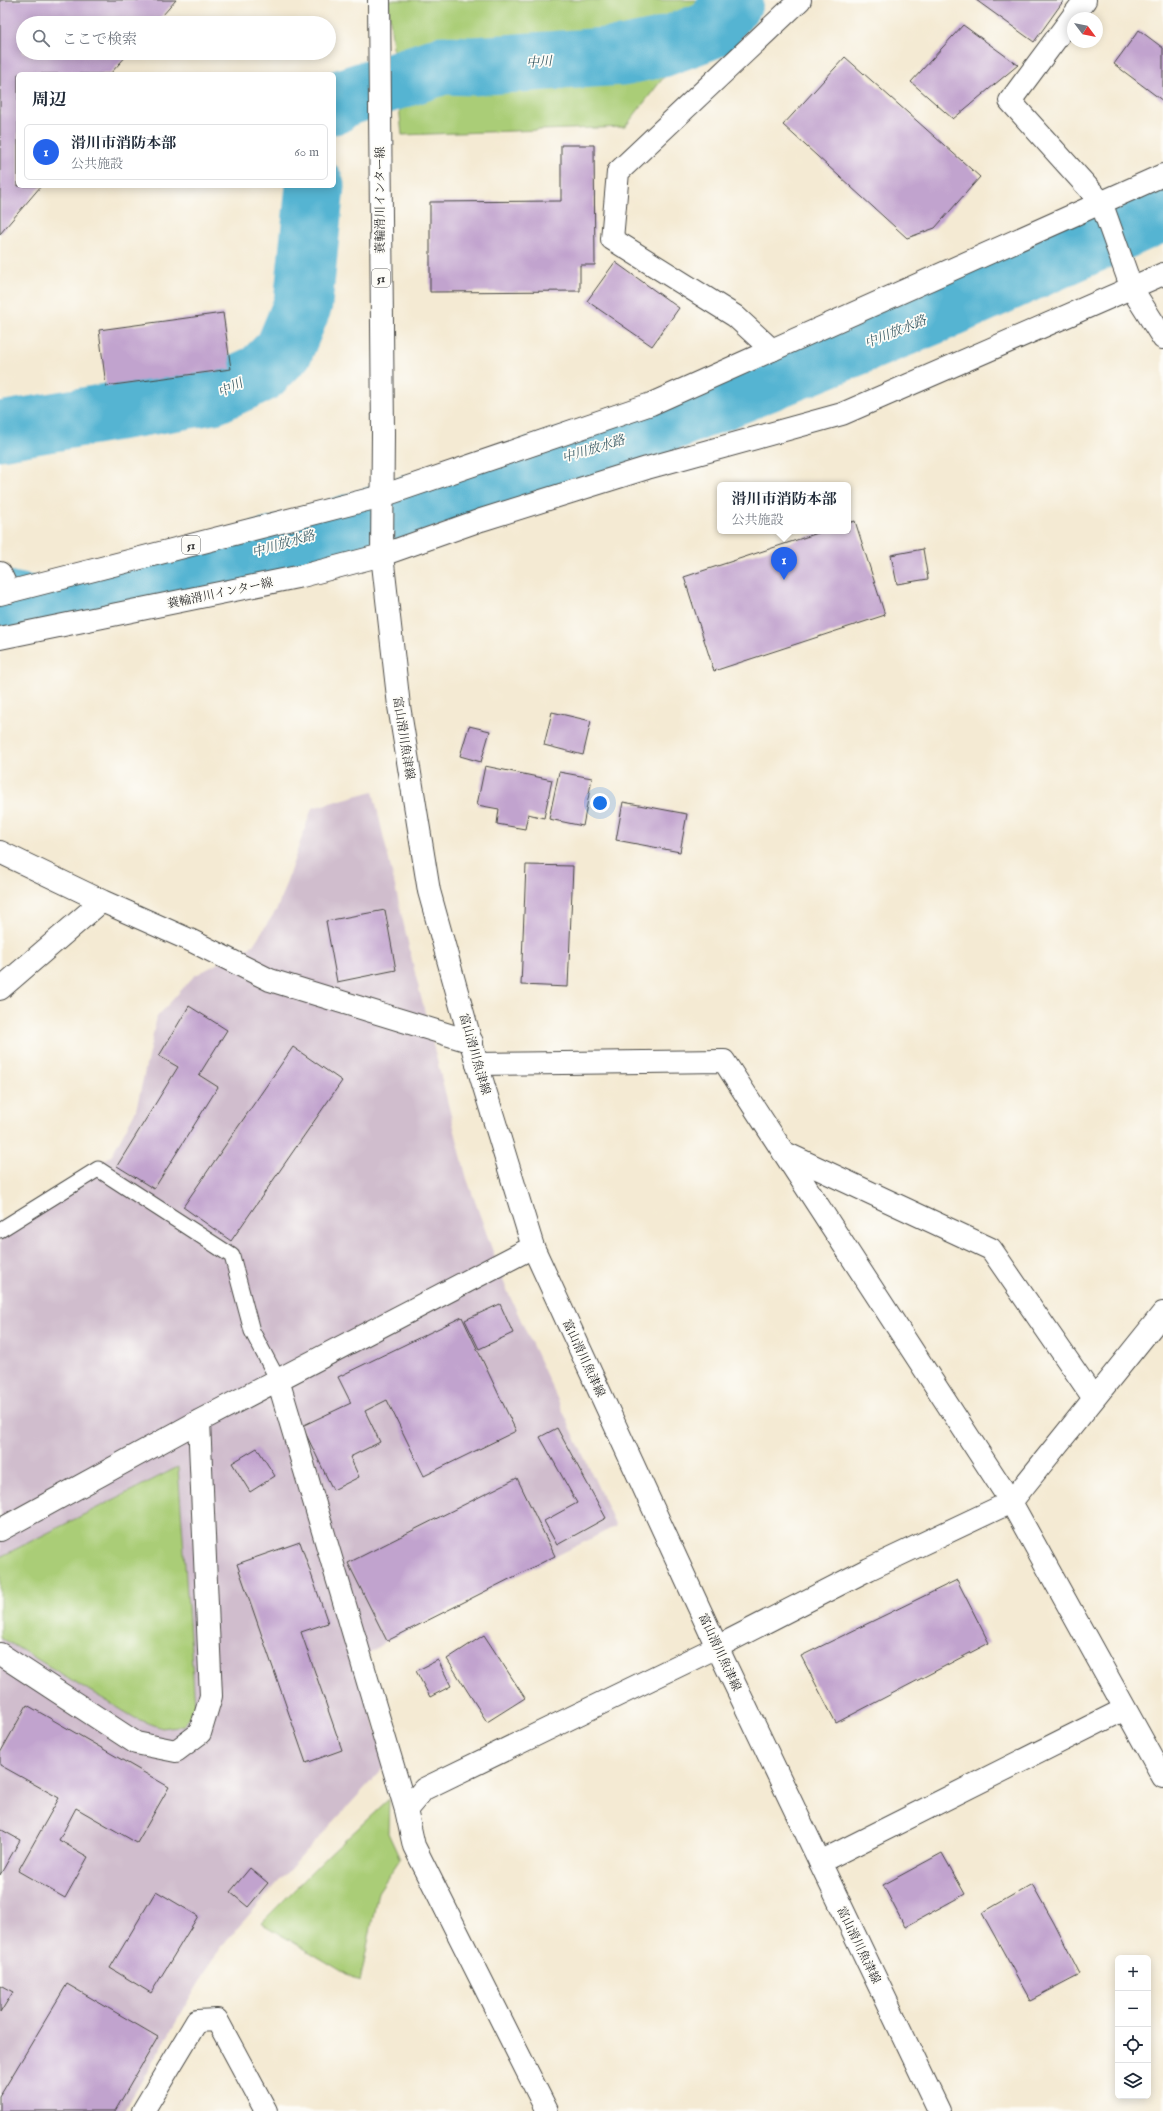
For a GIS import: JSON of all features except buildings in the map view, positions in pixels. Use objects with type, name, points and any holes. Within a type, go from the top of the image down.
[{"type":"street","name":"蓑輪滑川インター線","points":[[0,638],[302,576],[382,555],[379,0]]},
{"type":"street","points":[[772,350],[735,316],[612,239],[618,172],[800,0]]},
{"type":"street","points":[[1085,0],[1010,101],[1101,202],[1132,289],[1163,338]]},
{"type":"street","points":[[382,496],[651,404],[1163,175]]},
{"type":"street","points":[[382,555],[481,520],[647,468],[842,414],[1132,289],[1163,274]]},
{"type":"street","name":"51","points":[[3,586],[382,496]]},
{"type":"street","name":"富山滑川魚津線","points":[[382,555],[399,706],[429,890],[477,1064],[533,1247],[717,1647],[940,2111]]},
{"type":"street","points":[[0,852],[102,901],[192,941],[270,980],[472,1042]]},
{"type":"street","points":[[0,988],[102,901]]},
{"type":"street","points":[[477,1064],[724,1061],[1011,1502],[1163,1777]]},
{"type":"street","points":[[784,1152],[991,1249],[1093,1397]]},
{"type":"street","points":[[0,1530],[199,1421],[533,1247]]},
{"type":"street","points":[[406,1810],[424,1789],[717,1647],[869,1569],[1011,1502],[1093,1397],[1163,1312]]},
{"type":"street","points":[[278,1380],[406,1810],[414,1846],[547,2111]]},
{"type":"street","points":[[0,1654],[136,1743],[176,1751],[200,1733],[210,1696],[199,1421]]},
{"type":"street","points":[[820,1862],[1125,1709]]},
{"type":"street","points":[[143,2111],[197,2021],[217,2020],[266,2111]]},
{"type":"lane","points":[[0,1230],[98,1169],[232,1256],[252,1331],[278,1380]]},
{"type":"shaded area","points":[[373,791],[415,973],[467,1179],[506,1288],[616,1526],[387,1641],[355,1662],[387,1764],[280,1880],[219,1949],[124,2111],[0,2111],[0,1223],[111,1156],[136,1110],[157,1017],[194,976],[253,945],[277,909],[312,808]]},
{"type":"green space","points":[[388,0],[724,0],[625,127],[402,135]]},
{"type":"green space","points":[[178,1467],[195,1706],[184,1725],[162,1728],[135,1718],[0,1637],[0,1557]]},
{"type":"green space","points":[[389,1799],[388,1833],[400,1859],[378,1892],[360,1982],[261,1923],[325,1859]]},
{"type":"waterway","name":"中川","points":[[336,102],[337,100],[443,65],[473,66],[622,56],[661,48],[712,29],[734,0]]},
{"type":"waterway","name":"中川","points":[[0,431],[213,395],[261,373],[284,350],[303,304],[315,188]]},
{"type":"waterway","name":"中川放水路","points":[[0,599],[46,608],[297,540],[650,430],[936,314],[1163,212]]},
{"type":"place","name":"滑川市消防本部","points":[[784,580]]}]
